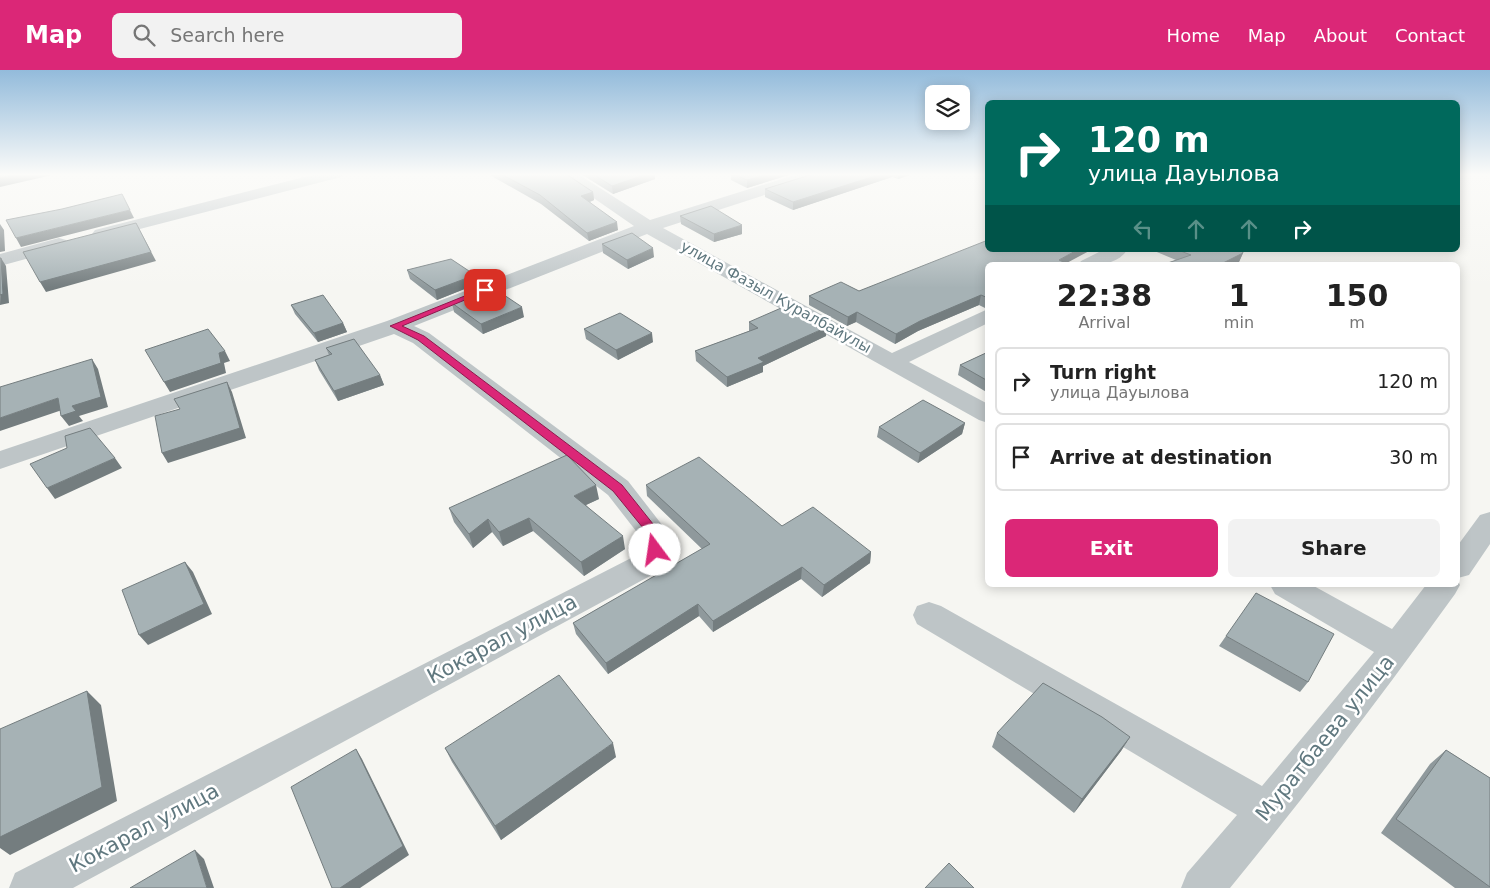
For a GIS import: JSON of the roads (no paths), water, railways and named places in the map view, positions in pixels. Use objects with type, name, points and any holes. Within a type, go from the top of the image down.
[{"type":"street","points":[[0,260],[185,212]]},
{"type":"street","name":"улица Фазыл Куралбайулы","points":[[625,212],[648,227],[985,413]]},
{"type":"street","points":[[0,460],[395,326],[648,227],[694,212]]},
{"type":"street","points":[[1094,262],[1114,252]]},
{"type":"street","points":[[893,361],[985,316]]},
{"type":"street","name":"Кокарал улица","points":[[30,888],[652,561],[658,539],[618,488],[421,338],[395,326]]},
{"type":"street","points":[[1460,564],[1490,522]]},
{"type":"street","points":[[1290,587],[1398,649]]},
{"type":"street","name":"Муратбаева улица","points":[[1202,888],[1268,811],[1398,649],[1443,587]]},
{"type":"street","points":[[929,615],[1268,811]]}]
